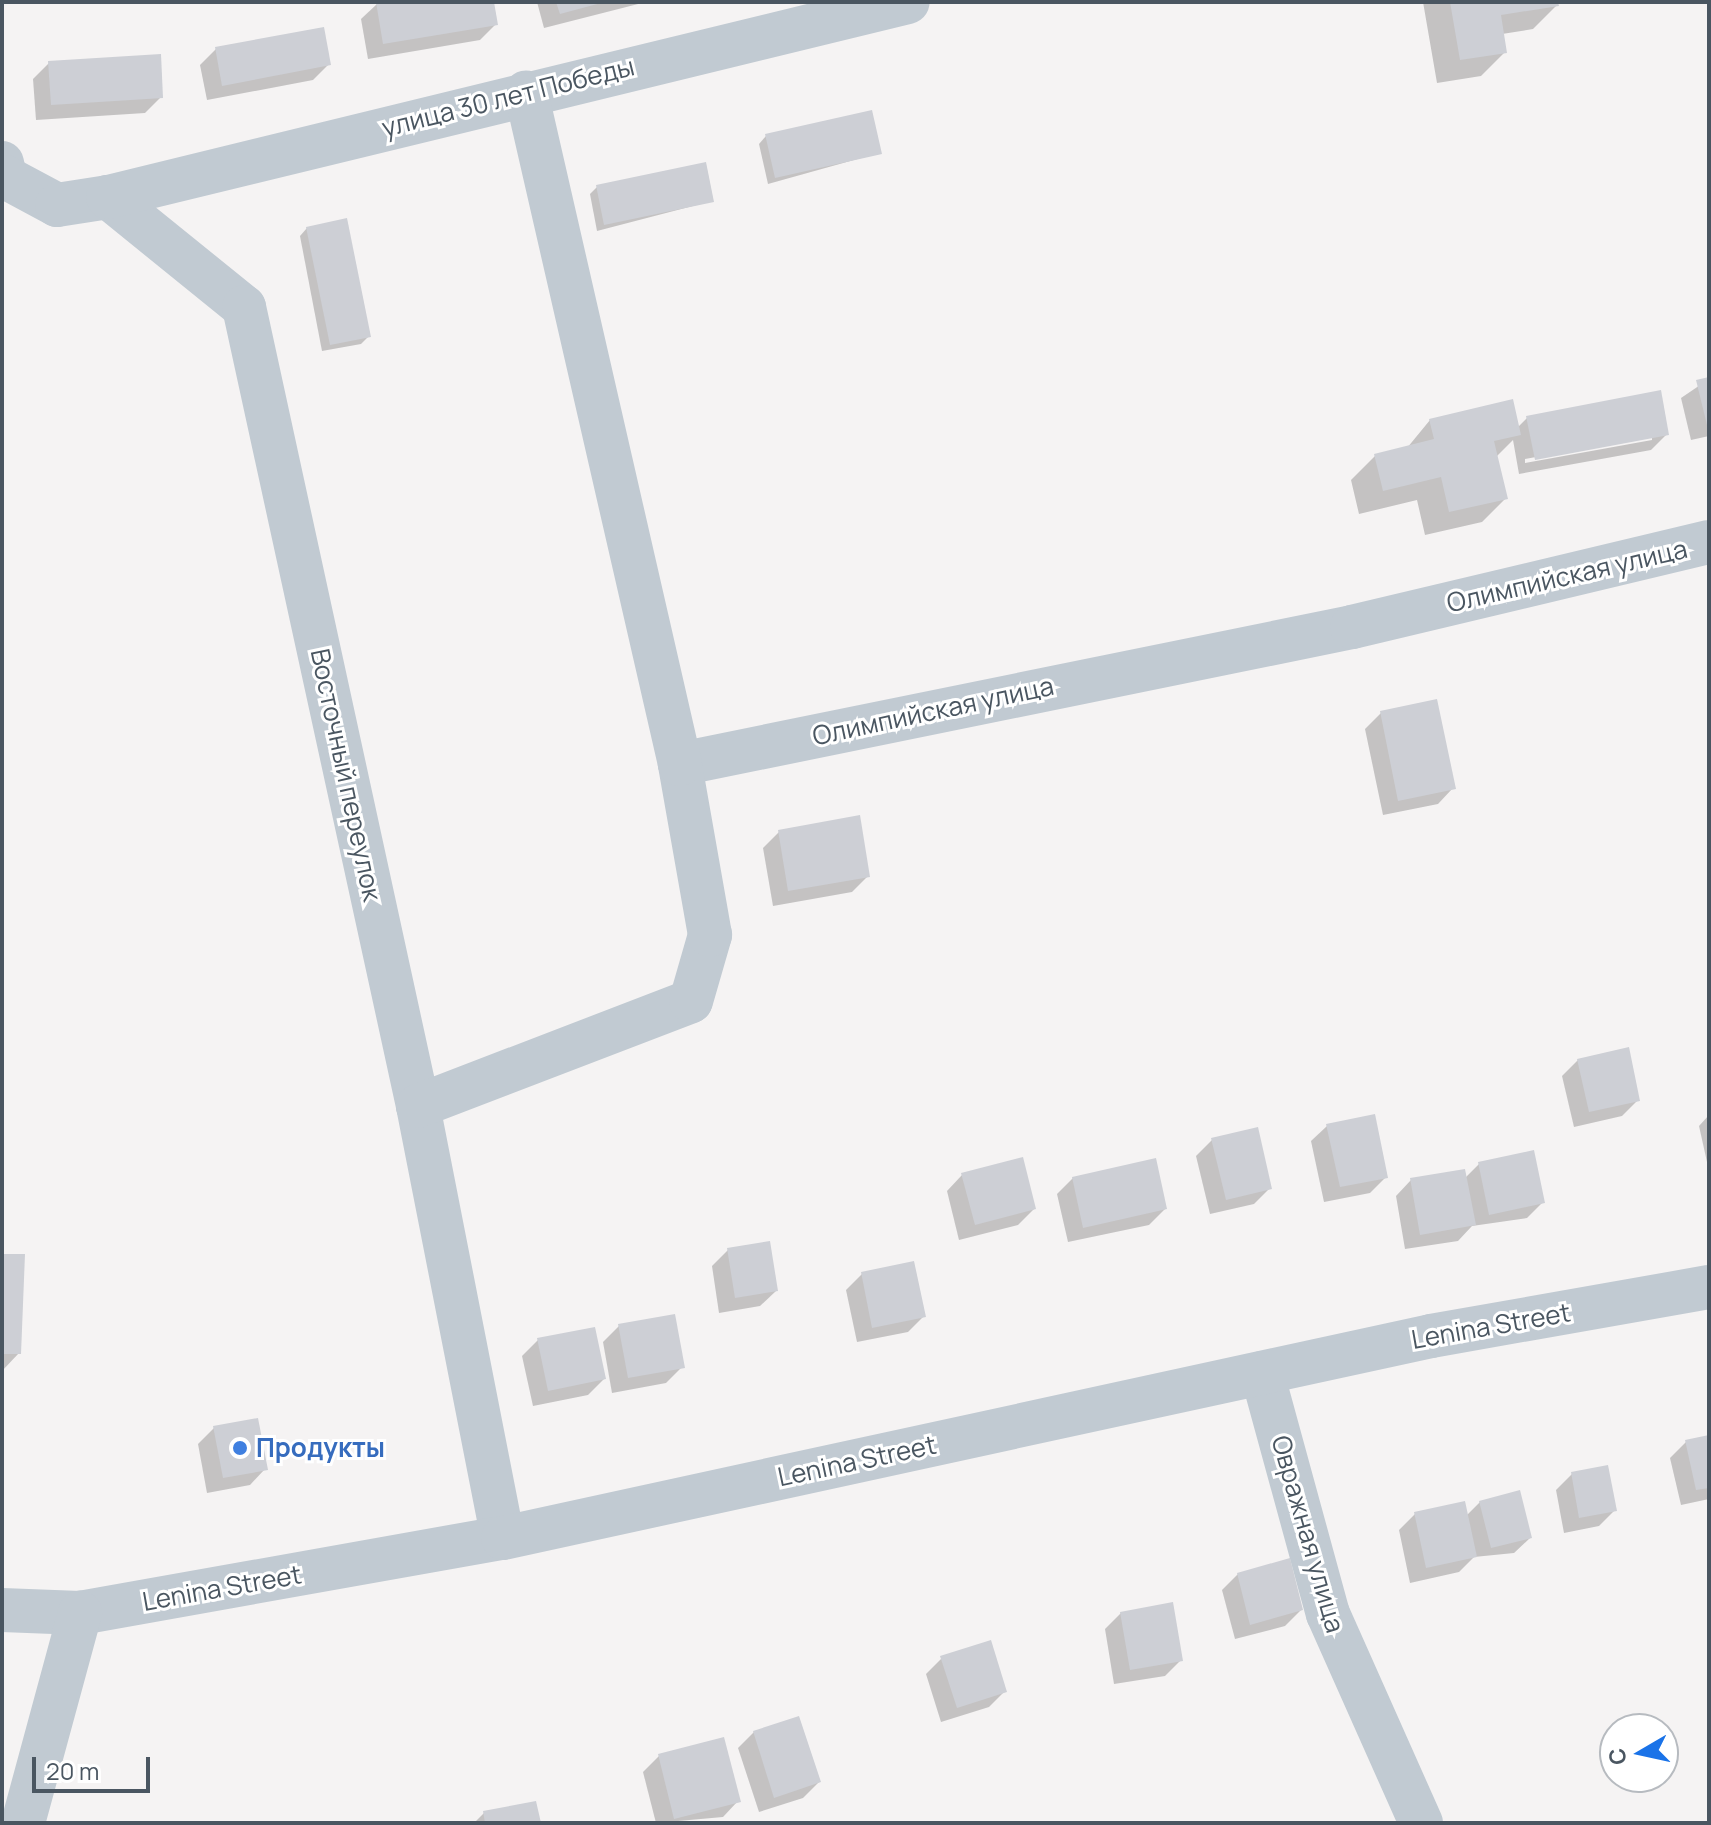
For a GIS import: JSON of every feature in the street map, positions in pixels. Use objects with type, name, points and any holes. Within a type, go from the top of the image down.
[{"type":"street","name":"улица 30 лет Победы","points":[[108,197],[526,92],[908,2]]},
{"type":"street","points":[[418,1106],[691,1001],[710,935],[680,764],[526,92]]},
{"type":"street","points":[[2,163],[5,177],[57,205],[108,197]]},
{"type":"street","name":"Восточный переулок","points":[[108,197],[244,307],[418,1106],[503,1538]]},
{"type":"street","name":"Олимпийская улица","points":[[680,764],[1352,627],[1709,542]]},
{"type":"street","name":"Lenina Street","points":[[2,1610],[80,1613],[503,1538],[1262,1373],[1709,1287]]},
{"type":"street","name":"Овражная улица","points":[[1262,1373],[1328,1614],[1421,1823]]},
{"type":"street","points":[[23,1823],[80,1613]]},
{"type":"building","points":[[376,2],[494,2],[498,25],[383,44]]},
{"type":"building","points":[[556,2],[600,2],[601,3],[560,14]]},
{"type":"building","points":[[1450,2],[1558,2],[1559,6],[1501,15],[1507,53],[1460,60]]},
{"type":"building","points":[[324,27],[331,65],[222,86],[215,47]]},
{"type":"building","points":[[161,54],[163,98],[51,105],[48,61]]},
{"type":"building","points":[[872,110],[882,154],[775,178],[765,134]]},
{"type":"building","points":[[706,162],[714,202],[604,225],[596,185]]},
{"type":"building","points":[[347,218],[371,337],[330,345],[306,227]]},
{"type":"building","points":[[1709,377],[1709,428],[1708,429],[1696,380]]},
{"type":"building","points":[[1661,390],[1669,435],[1535,460],[1526,416]]},
{"type":"building","points":[[1513,399],[1521,435],[1494,441],[1508,499],[1449,512],[1441,477],[1383,491],[1374,454],[1434,439],[1429,419]]},
{"type":"building","points":[[1437,699],[1456,789],[1398,801],[1380,711]]},
{"type":"building","points":[[860,815],[870,877],[788,891],[778,830]]},
{"type":"building","points":[[1629,1047],[1640,1101],[1589,1112],[1577,1059]]},
{"type":"building","points":[[1375,1114],[1388,1178],[1340,1187],[1326,1124]]},
{"type":"building","points":[[1258,1127],[1272,1189],[1226,1200],[1211,1138]]},
{"type":"building","points":[[1534,1150],[1545,1203],[1489,1215],[1478,1162]]},
{"type":"building","points":[[1023,1157],[1036,1209],[975,1225],[961,1173]]},
{"type":"building","points":[[1156,1158],[1167,1209],[1083,1228],[1072,1177]]},
{"type":"building","points":[[1465,1169],[1476,1225],[1420,1235],[1410,1178]]},
{"type":"building","points":[[770,1241],[778,1291],[735,1298],[727,1248]]},
{"type":"building","points":[[2,1254],[25,1254],[21,1354],[2,1354]]},
{"type":"building","points":[[914,1261],[926,1317],[872,1328],[861,1272]]},
{"type":"building","points":[[675,1314],[685,1368],[628,1378],[618,1324]]},
{"type":"building","points":[[595,1327],[606,1379],[548,1391],[537,1338]]},
{"type":"building","name":"Продукты","points":[[258,1418],[268,1470],[223,1478],[213,1426]]},
{"type":"building","points":[[1709,1435],[1709,1488],[1696,1490],[1685,1440]]},
{"type":"building","points":[[1608,1465],[1617,1511],[1579,1518],[1571,1472]]},
{"type":"building","points":[[1520,1490],[1532,1538],[1491,1548],[1479,1501]]},
{"type":"building","points":[[1465,1501],[1477,1557],[1426,1568],[1414,1512]]},
{"type":"building","points":[[1290,1558],[1303,1610],[1250,1625],[1237,1573]]},
{"type":"building","points":[[1173,1602],[1183,1661],[1130,1670],[1120,1612]]},
{"type":"building","points":[[991,1640],[1007,1692],[957,1708],[940,1656]]},
{"type":"building","points":[[799,1716],[821,1782],[774,1798],[753,1731]]},
{"type":"building","points":[[724,1737],[741,1802],[674,1819],[658,1754]]},
{"type":"building","points":[[536,1801],[541,1823],[485,1823],[483,1811]]},
{"type":"place","name":"Продукты","points":[[240,1448]]}]
